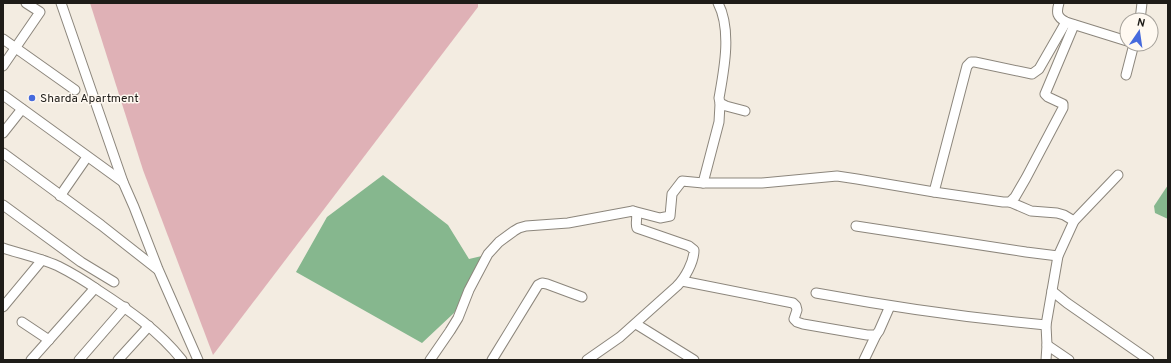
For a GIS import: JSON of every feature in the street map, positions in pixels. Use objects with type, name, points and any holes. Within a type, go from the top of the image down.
[{"type":"street","points":[[3,66],[40,12],[26,3]]},
{"type":"street","points":[[61,3],[123,182],[158,269],[198,360]]},
{"type":"street","points":[[703,184],[719,122],[719,98],[726,55],[723,15],[718,3]]},
{"type":"street","points":[[1059,3],[1057,11],[1058,16],[1070,24],[1119,39]]},
{"type":"street","points":[[934,192],[967,66],[971,62],[975,62],[1032,74],[1039,69],[1070,24]]},
{"type":"street","points":[[1010,202],[1015,197],[1026,178],[1062,108],[1063,104],[1045,94],[1070,24]]},
{"type":"street","points":[[3,39],[75,90]]},
{"type":"street","points":[[1126,75],[1132,52]]},
{"type":"street","points":[[3,95],[123,182]]},
{"type":"street","points":[[720,104],[745,110]]},
{"type":"street","points":[[3,133],[22,109]]},
{"type":"street","points":[[3,154],[101,224],[158,269]]},
{"type":"street","points":[[60,196],[87,157]]},
{"type":"street","points":[[1046,360],[1046,325],[1058,256],[1074,221],[1118,175]]},
{"type":"street","points":[[430,360],[458,318],[471,286],[488,254],[499,242],[514,231],[526,226],[568,223],[633,211],[660,218],[670,216],[672,194],[682,181],[703,184],[762,183],[837,176],[934,192],[1010,202],[1032,211],[1064,215],[1074,221]]},
{"type":"street","points":[[3,205],[81,262],[114,282]]},
{"type":"street","points":[[587,360],[636,324],[682,281],[694,255],[694,250],[689,246],[637,228],[637,215],[636,212],[633,211]]},
{"type":"street","points":[[856,226],[1058,256]]},
{"type":"street","points":[[4,249],[42,260],[73,274],[125,307],[163,338],[182,360]]},
{"type":"street","points":[[3,307],[42,260]]},
{"type":"street","points":[[73,274],[81,262]]},
{"type":"street","points":[[682,281],[793,303],[797,310],[794,319],[803,324],[867,335],[876,335]]},
{"type":"street","points":[[492,360],[538,285],[542,283],[547,284],[582,297]]},
{"type":"street","points":[[31,360],[95,288]]},
{"type":"street","points":[[1052,291],[1149,360]]},
{"type":"street","points":[[816,293],[890,306],[1046,325]]},
{"type":"street","points":[[864,360],[890,306]]},
{"type":"street","points":[[79,360],[125,307]]},
{"type":"street","points":[[22,322],[49,340]]},
{"type":"street","points":[[636,324],[694,360]]},
{"type":"street","points":[[118,360],[149,326]]},
{"type":"street","points":[[1047,345],[1069,360]]},
{"type":"shaded area","points":[[90,3],[478,3],[478,7],[213,355],[143,170]]},
{"type":"shaded area","points":[[383,175],[448,225],[469,259],[486,255],[487,259],[454,313],[422,343],[296,272],[327,217]]},
{"type":"shaded area","points":[[1168,185],[1168,219],[1155,213],[1154,206]]},
{"type":"place","name":"Sharda Apartment","points":[[32,98]]}]
